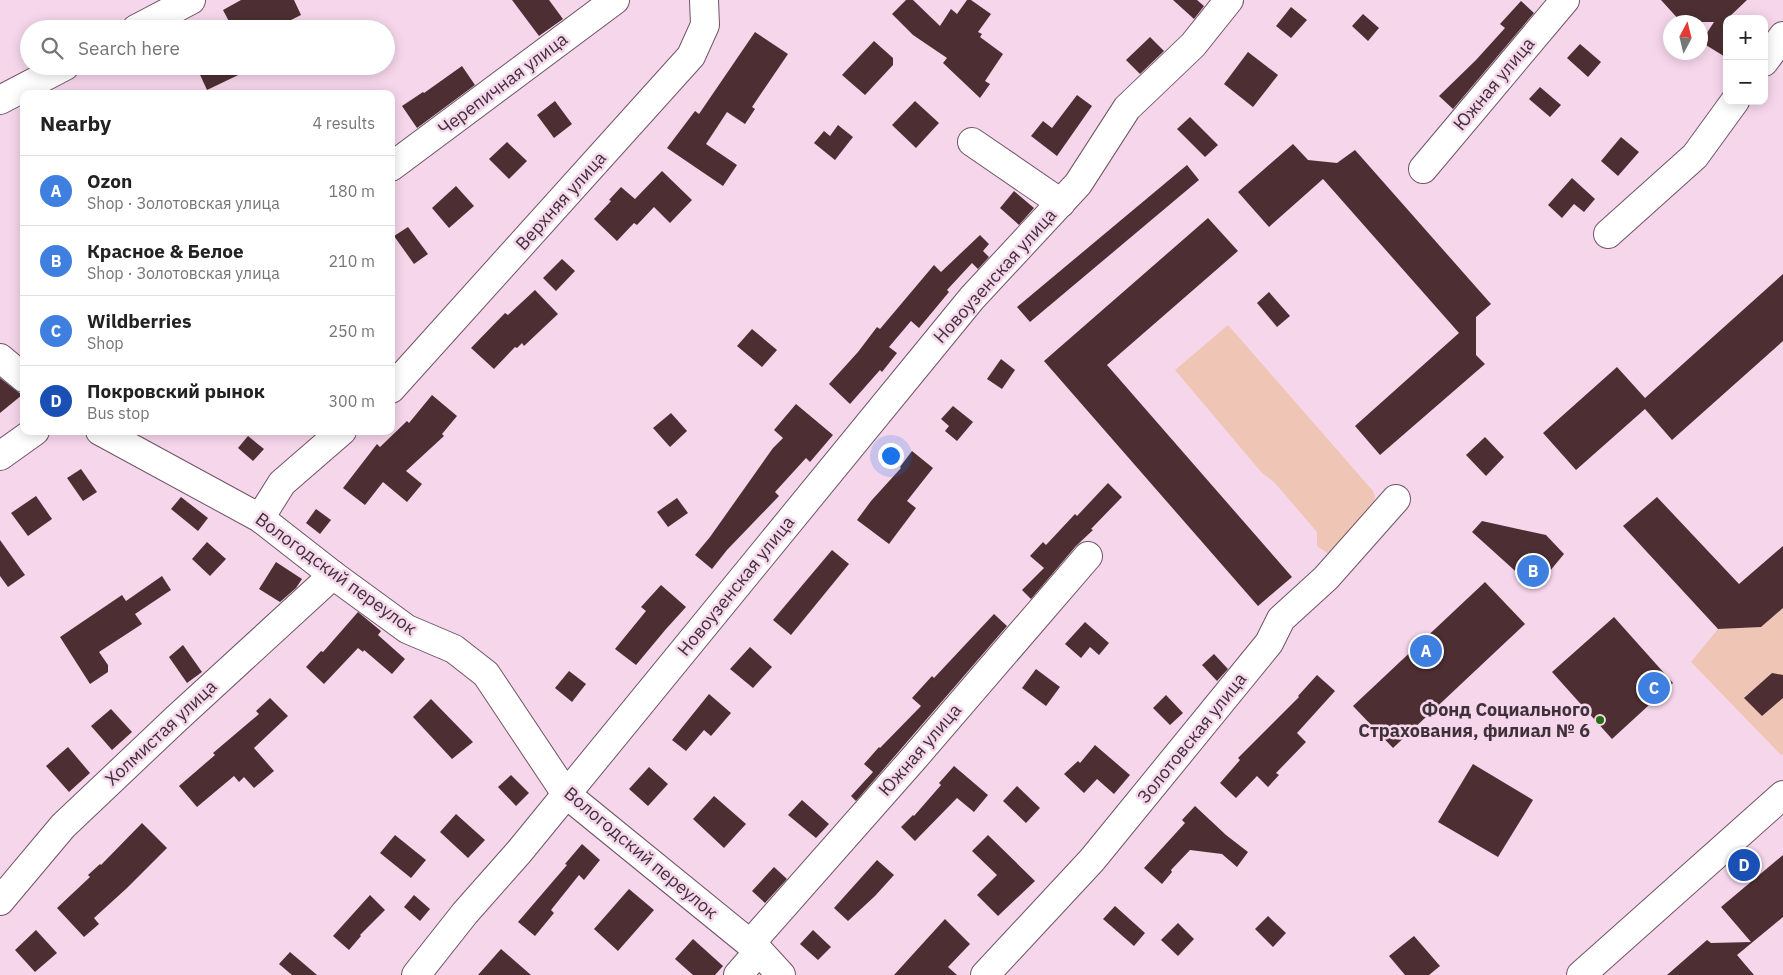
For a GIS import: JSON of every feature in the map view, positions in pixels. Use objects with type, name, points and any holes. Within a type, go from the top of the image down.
[{"type":"street","points":[[153,20],[192,0]]},
{"type":"street","name":"Черепичная улица","points":[[395,164],[616,0]]},
{"type":"street","name":"Верхняя улица","points":[[395,385],[691,56],[705,25],[704,0]]},
{"type":"street","name":"Новоузенская улица","points":[[416,975],[465,914],[520,852],[972,298],[1078,184],[1127,108],[1193,45],[1229,0]]},
{"type":"street","name":"Южная улица","points":[[1423,169],[1565,0]]},
{"type":"street","points":[[1765,60],[1783,36]]},
{"type":"street","points":[[0,100],[48,75]]},
{"type":"street","points":[[1608,234],[1695,156],[1732,105]]},
{"type":"street","name":"Новоузенская улица","points":[[972,142],[1061,203]]},
{"type":"street","points":[[0,358],[20,375]]},
{"type":"street","points":[[0,456],[29,435]]},
{"type":"street","name":"Вологодский переулок","points":[[107,435],[260,518],[407,629],[454,649],[486,674],[566,794],[754,947],[781,975]]},
{"type":"street","points":[[260,518],[282,483],[337,435]]},
{"type":"street","name":"Золотовская улица","points":[[985,975],[1092,860],[1269,643],[1281,619],[1326,578],[1396,499]]},
{"type":"street","name":"Южная улица","points":[[738,975],[754,947],[1088,556]]},
{"type":"street","name":"Холмистая улица","points":[[0,901],[63,826],[333,575]]},
{"type":"street","points":[[1581,975],[1783,795]]},
{"type":"shaded area","points":[[1228,325],[1373,491],[1375,497],[1374,506],[1330,555],[1317,546],[1317,532],[1274,482],[1262,473],[1175,370]]},
{"type":"shaded area","points":[[1783,608],[1783,754],[1781,755],[1691,662],[1718,629],[1761,627]]},
{"type":"building","points":[[241,0],[294,0],[301,15],[291,20],[228,20],[223,10]]},
{"type":"building","points":[[512,0],[549,0],[563,19],[539,36]]},
{"type":"building","points":[[906,0],[913,0],[940,26],[951,9],[957,14],[967,0],[971,0],[991,14],[978,32],[982,34],[980,37],[1003,54],[985,81],[990,84],[980,98],[943,63],[947,58],[913,35],[892,14]]},
{"type":"building","points":[[1173,0],[1197,0],[1204,6],[1194,19]]},
{"type":"building","points":[[1661,0],[1747,0],[1731,15],[1723,15],[1723,56],[1708,46],[1708,31],[1714,22],[1708,22],[1708,15],[1675,15]]},
{"type":"building","points":[[1521,1],[1534,13],[1453,109],[1439,96],[1505,28],[1500,24]]},
{"type":"building","points":[[1291,7],[1307,20],[1291,38],[1276,26]]},
{"type":"building","points":[[1363,14],[1379,28],[1368,41],[1352,26]]},
{"type":"building","points":[[755,32],[788,54],[752,107],[755,109],[745,124],[727,112],[706,144],[737,165],[723,186],[667,148],[695,111],[699,114]]},
{"type":"building","points":[[1150,37],[1164,51],[1140,74],[1126,60]]},
{"type":"building","points":[[874,41],[893,58],[893,65],[865,95],[842,75]]},
{"type":"building","points":[[1580,44],[1601,62],[1588,77],[1567,58]]},
{"type":"building","points":[[1248,52],[1278,75],[1253,107],[1224,84]]},
{"type":"building","points":[[462,66],[475,85],[417,128],[402,106]]},
{"type":"building","points":[[200,75],[238,75],[207,90]]},
{"type":"building","points":[[1540,87],[1561,105],[1550,117],[1529,99]]},
{"type":"building","points":[[1077,95],[1092,106],[1057,156],[1031,136],[1043,121],[1052,128]]},
{"type":"building","points":[[555,101],[572,124],[554,138],[537,115]]},
{"type":"building","points":[[915,101],[939,123],[916,148],[892,125]]},
{"type":"building","points":[[1190,117],[1218,145],[1205,157],[1177,129]]},
{"type":"building","points":[[838,125],[853,137],[835,160],[814,143],[824,131],[830,136]]},
{"type":"building","points":[[1621,137],[1639,152],[1618,176],[1601,161]]},
{"type":"building","points":[[507,142],[527,161],[509,179],[489,159]]},
{"type":"building","points":[[1293,144],[1308,160],[1337,163],[1355,150],[1491,304],[1476,317],[1476,355],[1485,364],[1380,455],[1355,426],[1459,333],[1323,179],[1269,227],[1238,192]]},
{"type":"building","points":[[1187,165],[1199,180],[1030,322],[1017,307]]},
{"type":"building","points":[[662,171],[692,200],[670,223],[654,207],[637,225],[634,223],[617,241],[594,219],[621,187],[635,199]]},
{"type":"building","points":[[1572,178],[1595,199],[1584,212],[1574,204],[1562,218],[1548,205]]},
{"type":"building","points":[[456,186],[474,206],[449,228],[432,208]]},
{"type":"building","points":[[1014,191],[1034,208],[1019,225],[1000,208]]},
{"type":"building","points":[[1208,218],[1238,251],[1107,365],[1292,577],[1258,606],[1044,361]]},
{"type":"building","points":[[408,227],[428,254],[414,264],[395,235]]},
{"type":"building","points":[[980,235],[989,244],[983,251],[989,257],[978,269],[972,263],[947,290],[949,292],[919,328],[911,321],[889,347],[897,353],[882,372],[880,370],[850,404],[829,384],[858,352],[877,327],[880,329],[934,265],[941,272]]},
{"type":"building","points":[[562,259],[575,271],[556,291],[543,278]]},
{"type":"building","points":[[1783,274],[1783,341],[1672,440],[1645,409],[1576,470],[1543,433],[1617,367],[1645,398]]},
{"type":"building","points":[[535,290],[558,314],[524,346],[522,343],[517,348],[515,347],[494,369],[471,348],[505,313],[508,315]]},
{"type":"building","points":[[1269,292],[1290,316],[1277,327],[1257,303]]},
{"type":"building","points":[[752,329],[777,350],[762,367],[737,346]]},
{"type":"building","points":[[1001,359],[1015,370],[1002,389],[987,379]]},
{"type":"building","points":[[0,378],[20,393],[20,397],[0,413]]},
{"type":"building","points":[[432,395],[457,416],[442,434],[444,436],[406,471],[422,484],[407,502],[383,482],[365,505],[343,488],[377,444],[380,447],[392,435],[395,435],[395,433],[407,421],[409,423]]},
{"type":"building","points":[[796,404],[833,435],[810,462],[806,458],[775,492],[779,496],[727,550],[712,569],[695,555],[710,537],[773,448],[783,438],[774,430]]},
{"type":"building","points":[[953,406],[973,422],[957,441],[945,431],[949,426],[941,419]]},
{"type":"building","points":[[671,413],[687,431],[670,447],[653,428]]},
{"type":"building","points":[[248,436],[264,449],[253,461],[238,448]]},
{"type":"building","points":[[1485,437],[1504,457],[1486,476],[1466,455]]},
{"type":"building","points":[[912,451],[933,468],[907,501],[916,508],[889,544],[857,520],[871,501],[901,468]]},
{"type":"building","points":[[81,469],[97,492],[83,501],[67,478]]},
{"type":"building","points":[[1108,483],[1122,497],[1091,529],[1093,530],[1076,546],[1031,599],[1022,590],[1044,568],[1030,556],[1043,542],[1046,545],[1075,514],[1077,516]]},
{"type":"building","points":[[36,496],[52,519],[28,536],[11,513]]},
{"type":"building","points":[[181,497],[208,518],[198,531],[171,509]]},
{"type":"building","points":[[1657,497],[1739,584],[1783,546],[1783,608],[1761,627],[1718,629],[1623,526]]},
{"type":"building","points":[[677,498],[688,513],[668,527],[657,512]]},
{"type":"building","points":[[316,509],[331,520],[320,534],[306,523]]},
{"type":"building","points":[[1482,521],[1546,535],[1564,554],[1535,589],[1472,532]]},
{"type":"building","points":[[0,540],[25,575],[8,587],[0,576]]},
{"type":"building","points":[[207,542],[226,559],[210,576],[192,559]]},
{"type":"building","points":[[832,550],[849,564],[791,635],[773,620]]},
{"type":"building","points":[[276,562],[302,579],[296,588],[280,602],[259,589]]},
{"type":"building","points":[[162,576],[171,590],[135,614],[142,624],[99,652],[108,665],[108,672],[90,684],[60,637],[122,595],[126,601]]},
{"type":"building","points":[[1485,582],[1525,624],[1393,748],[1353,706]]},
{"type":"building","points":[[661,585],[686,607],[636,665],[615,649],[646,611],[641,607]]},
{"type":"building","points":[[358,612],[381,631],[378,635],[405,659],[392,674],[364,650],[363,652],[358,648],[324,684],[306,667],[321,651],[323,652]]},
{"type":"building","points":[[994,614],[1007,626],[856,801],[851,796],[873,772],[864,764],[921,706],[912,698],[932,676],[934,678]]},
{"type":"building","points":[[1614,617],[1673,683],[1612,739],[1552,672]]},
{"type":"building","points":[[1085,622],[1109,643],[1099,655],[1090,647],[1081,658],[1065,644]]},
{"type":"building","points":[[183,645],[202,672],[187,683],[169,657]]},
{"type":"building","points":[[750,647],[772,667],[753,688],[730,669]]},
{"type":"building","points":[[1214,654],[1228,669],[1217,681],[1202,665]]},
{"type":"building","points":[[1036,669],[1060,687],[1046,706],[1022,688]]},
{"type":"building","points":[[569,671],[586,684],[572,702],[555,688]]},
{"type":"building","points":[[1772,673],[1783,675],[1783,698],[1762,716],[1744,698]]},
{"type":"building","points":[[1317,675],[1335,691],[1297,733],[1306,742],[1276,773],[1279,775],[1268,787],[1257,776],[1236,798],[1220,783],[1240,760],[1238,758],[1299,697]]},
{"type":"building","points":[[709,694],[731,713],[711,736],[704,730],[686,751],[672,740]]},
{"type":"building","points":[[1166,695],[1183,713],[1170,725],[1153,708]]},
{"type":"building","points":[[270,698],[288,716],[254,748],[274,771],[254,788],[244,777],[239,782],[234,776],[197,807],[179,786],[215,755],[213,753],[259,714],[256,711]]},
{"type":"building","points":[[431,699],[473,742],[452,759],[413,717]]},
{"type":"building","points":[[111,709],[132,732],[112,750],[91,726]]},
{"type":"building","points":[[1095,745],[1130,775],[1114,794],[1097,779],[1084,793],[1064,774],[1078,761],[1080,763]]},
{"type":"building","points":[[68,747],[90,773],[69,792],[46,766]]},
{"type":"building","points":[[1473,764],[1533,800],[1498,857],[1438,822]]},
{"type":"building","points":[[954,766],[988,795],[974,812],[957,798],[915,841],[901,827],[914,816],[941,785],[939,783]]},
{"type":"building","points":[[649,767],[668,784],[648,806],[629,789]]},
{"type":"building","points":[[511,775],[529,793],[516,806],[498,787]]},
{"type":"building","points":[[1017,786],[1040,808],[1026,823],[1003,801]]},
{"type":"building","points":[[714,796],[746,824],[724,848],[693,819]]},
{"type":"building","points":[[802,800],[829,824],[816,838],[788,815]]},
{"type":"building","points":[[1195,806],[1226,835],[1248,852],[1237,867],[1222,854],[1190,850],[1171,870],[1172,872],[1162,884],[1144,868],[1185,823],[1182,820]]},
{"type":"building","points":[[456,814],[485,840],[468,858],[440,832]]},
{"type":"building","points":[[142,823],[167,848],[94,918],[99,924],[84,937],[57,908]]},
{"type":"building","points":[[395,835],[426,860],[411,878],[380,853]]},
{"type":"building","points":[[988,835],[1035,881],[998,916],[977,895],[997,875],[972,851]]},
{"type":"building","points":[[582,844],[600,860],[584,880],[579,875],[551,910],[554,913],[535,936],[518,922],[567,865],[565,864]]},
{"type":"building","points":[[1783,855],[1783,917],[1737,955],[1754,975],[1667,975],[1707,940],[1711,943],[1751,942],[1721,907]]},
{"type":"building","points":[[877,860],[894,875],[848,921],[834,908]]},
{"type":"building","points":[[774,867],[787,879],[765,903],[752,891]]},
{"type":"building","points":[[629,889],[654,910],[618,951],[594,929]]},
{"type":"building","points":[[370,895],[385,910],[360,935],[349,950],[333,936]]},
{"type":"building","points":[[414,895],[430,909],[420,921],[404,907]]},
{"type":"building","points":[[1115,906],[1145,933],[1134,946],[1103,919]]},
{"type":"building","points":[[1268,916],[1286,933],[1273,947],[1255,929]]},
{"type":"building","points":[[945,919],[970,944],[948,967],[957,975],[894,975]]},
{"type":"building","points":[[1178,923],[1194,939],[1178,956],[1161,940]]},
{"type":"building","points":[[36,930],[57,953],[35,972],[15,950]]},
{"type":"building","points":[[813,930],[831,947],[818,960],[800,944]]},
{"type":"building","points":[[1414,936],[1440,966],[1429,975],[1405,975],[1389,956]]},
{"type":"building","points":[[693,939],[723,966],[715,975],[693,975],[675,959]]},
{"type":"building","points":[[501,949],[531,975],[478,975]]},
{"type":"building","points":[[290,952],[317,975],[292,975],[279,964]]},
{"type":"place","name":"Красное & Белое","points":[[1533,571]]},
{"type":"place","name":"Ozon","points":[[1426,651]]},
{"type":"place","name":"Wildberries","points":[[1654,688]]},
{"type":"place","name":"Фонд Социального Страхования, филиал № 6","points":[[1600,720]]},
{"type":"place","name":"Покровский рынок","points":[[1744,865]]}]
